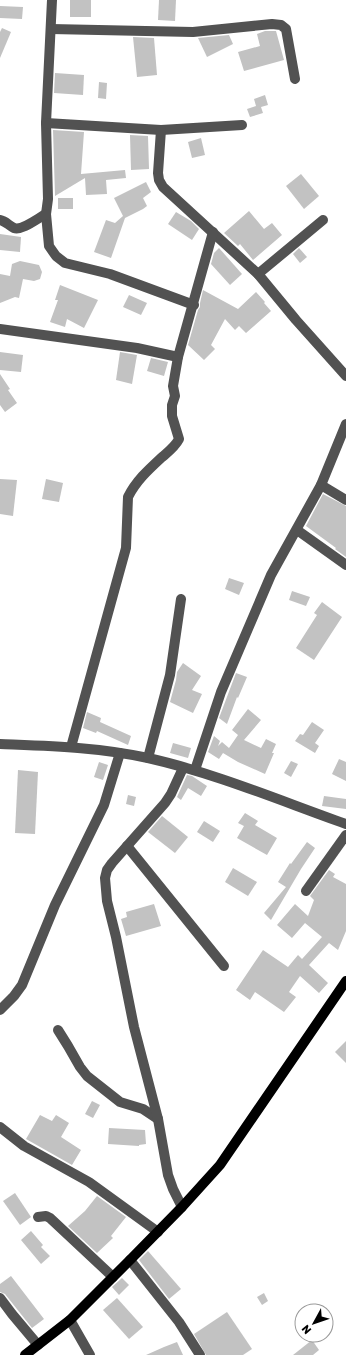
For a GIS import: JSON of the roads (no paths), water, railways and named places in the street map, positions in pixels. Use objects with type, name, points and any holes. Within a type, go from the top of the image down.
[{"type":"main road","points":[[25,1355],[70,1320],[158,1232],[220,1165],[346,981]]},
{"type":"street","points":[[52,0],[46,123],[48,199],[46,214],[49,246],[56,256],[64,262],[110,274],[194,305]]},
{"type":"street","points":[[51,28],[193,32],[272,24],[281,25],[286,29],[295,79]]},
{"type":"street","points":[[46,123],[161,130],[242,125]]},
{"type":"street","points":[[161,130],[159,180],[164,187],[258,274],[296,320],[346,376]]},
{"type":"street","points":[[0,220],[5,221],[12,227],[18,229],[23,228],[46,214]]},
{"type":"street","points":[[258,274],[324,220]]},
{"type":"street","points":[[71,747],[126,548],[128,497],[131,490],[143,475],[174,446],[179,439],[172,416],[172,404],[175,399],[173,386],[178,357],[194,305],[213,232]]},
{"type":"street","points":[[0,329],[130,347],[178,357]]},
{"type":"street","points":[[195,770],[224,685],[271,575],[321,485],[346,424]]},
{"type":"street","points":[[321,485],[346,500]]},
{"type":"street","points":[[297,530],[346,565]]},
{"type":"street","points":[[148,758],[170,675],[181,598]]},
{"type":"street","points":[[0,744],[71,747],[148,758],[195,770],[346,824]]},
{"type":"street","points":[[0,1010],[14,996],[22,985],[55,906],[104,805],[120,753]]},
{"type":"street","points":[[182,1207],[168,1175],[158,1119],[134,1027],[116,937],[107,901],[105,878],[107,870],[168,798],[183,768]]},
{"type":"street","points":[[306,891],[346,835]]},
{"type":"street","points":[[127,846],[224,966]]},
{"type":"street","points":[[58,1030],[87,1076],[120,1102],[142,1109],[158,1119]]},
{"type":"street","points":[[142,1109],[152,1095]]},
{"type":"street","points":[[0,1127],[24,1146],[89,1182],[158,1232]]},
{"type":"street","points":[[38,1217],[46,1216],[50,1218],[113,1277]]},
{"type":"street","points":[[130,1260],[180,1322],[200,1355]]},
{"type":"street","points":[[0,1298],[38,1345]]},
{"type":"street","points":[[70,1320],[90,1355]]}]
